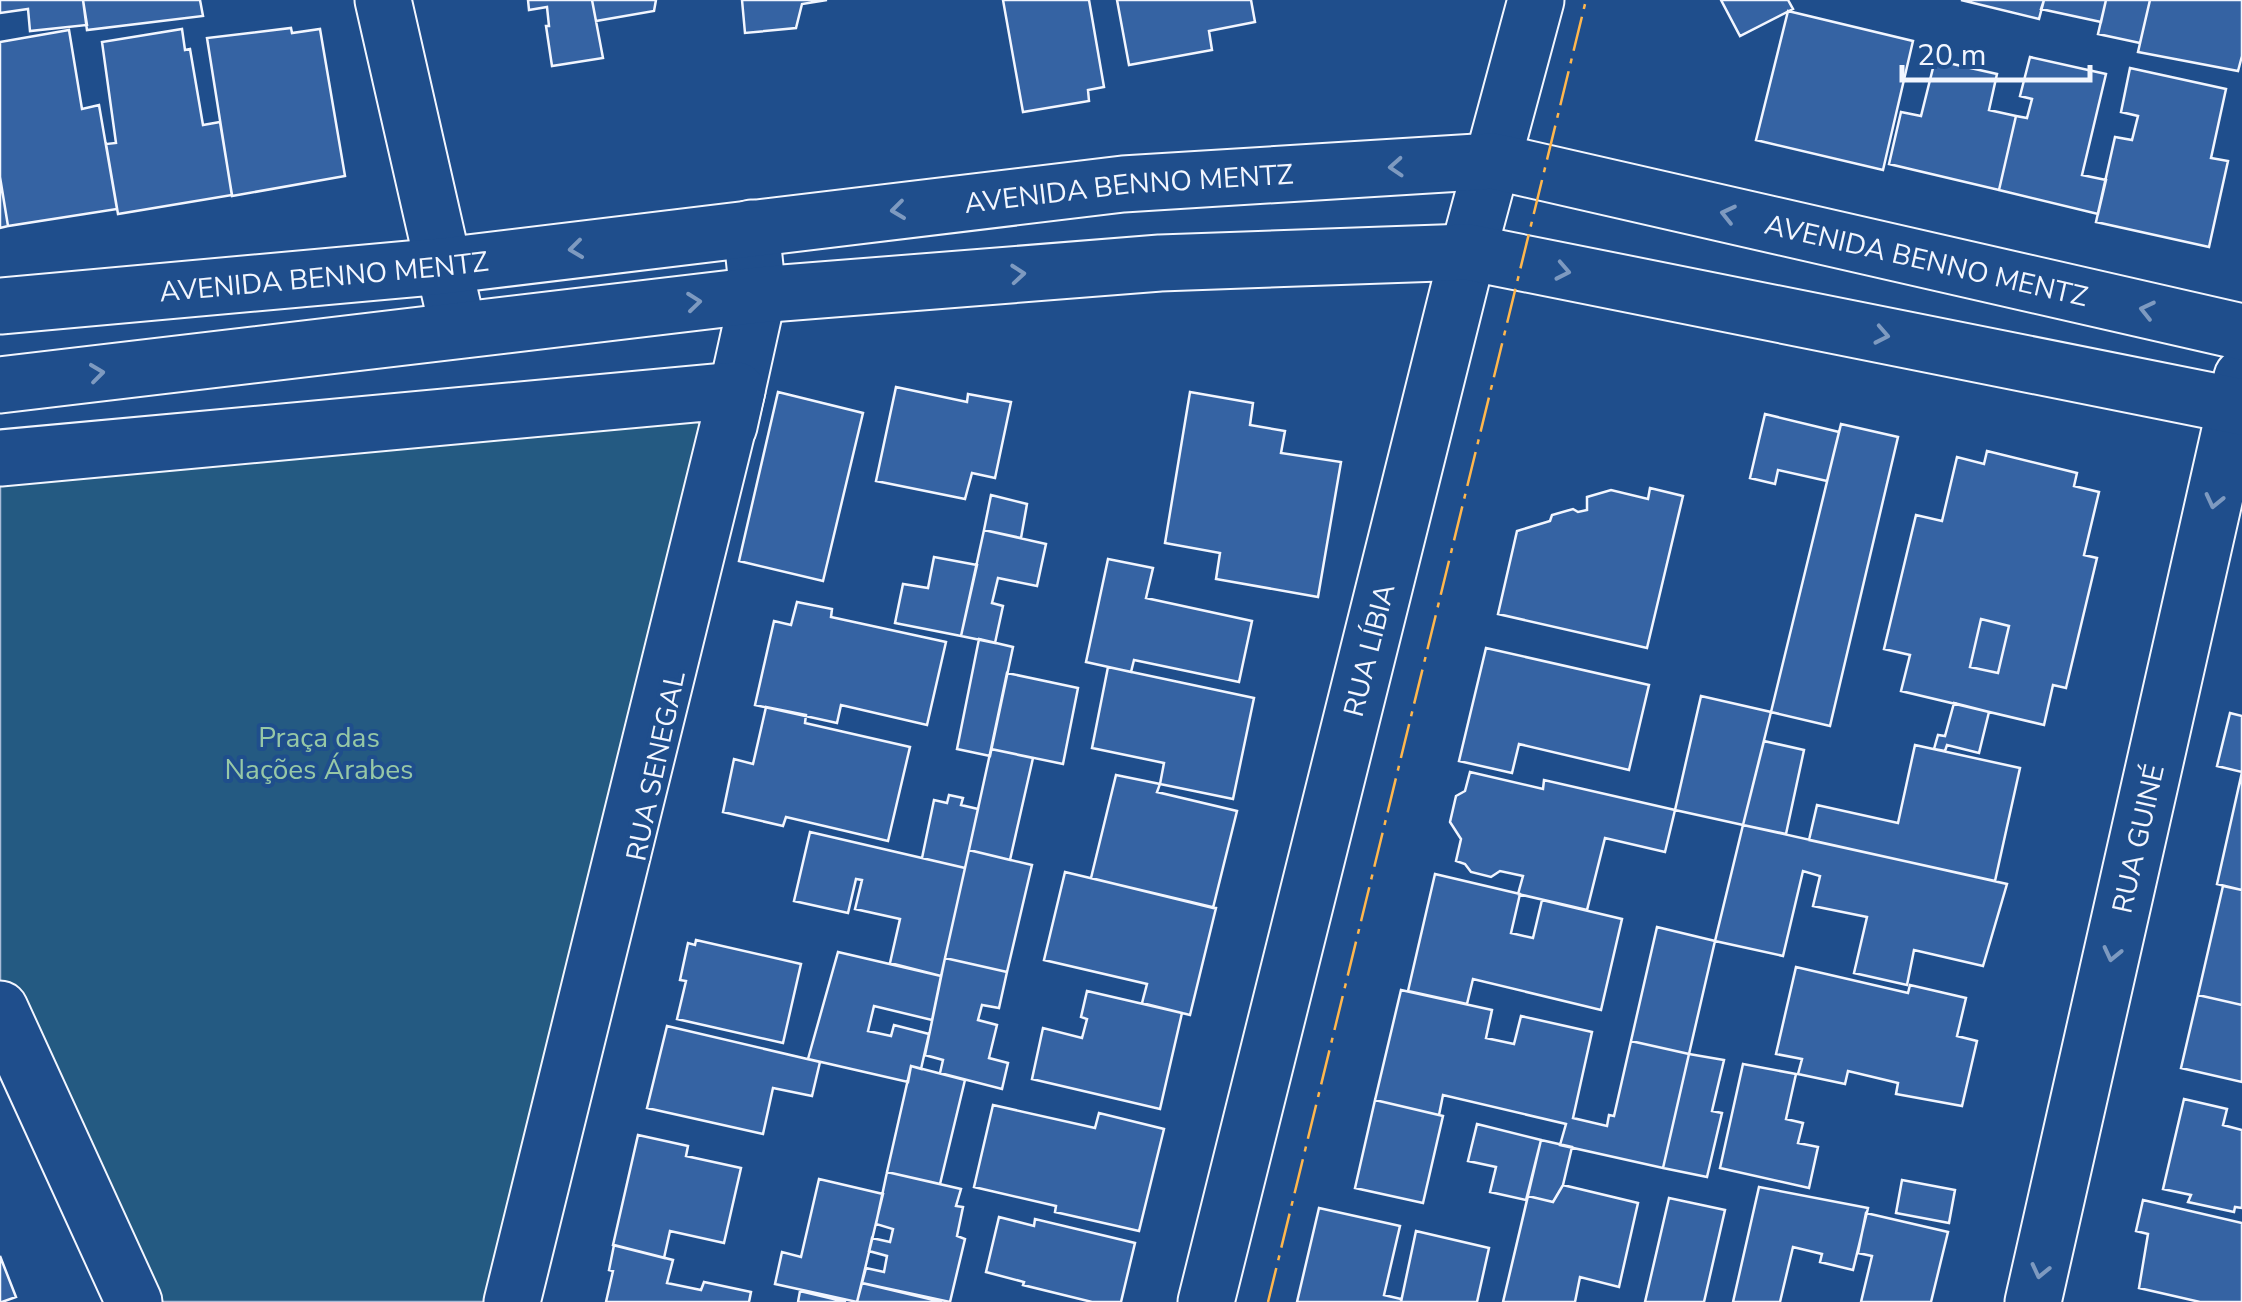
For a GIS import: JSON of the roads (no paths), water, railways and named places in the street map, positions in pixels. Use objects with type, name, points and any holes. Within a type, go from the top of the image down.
[{"type":"street","points":[[382,0],[458,328]]},
{"type":"street","name":"RUA LÍBIA","points":[[1206,1302],[1468,252],[1536,0]]},
{"type":"street","name":"AVENIDA BENNO MENTZ","points":[[0,306],[442,266],[1124,184],[1494,161],[2242,332]]},
{"type":"street","name":"RUA SENEGAL","points":[[538,1302],[758,295],[751,228]]},
{"type":"street","points":[[0,385],[758,295],[1160,262],[1468,252],[2240,397]]},
{"type":"street","points":[[0,458],[737,390],[512,1302]]},
{"type":"street","name":"RUA GUINÉ","points":[[2033,1302],[2240,397]]},
{"type":"street","points":[[0,1009],[134,1302]]},
{"type":"street","points":[[0,1084],[97,1302]]},
{"type":"park label","name":"Praça das Nações Árabes","points":[[319,753]]}]
